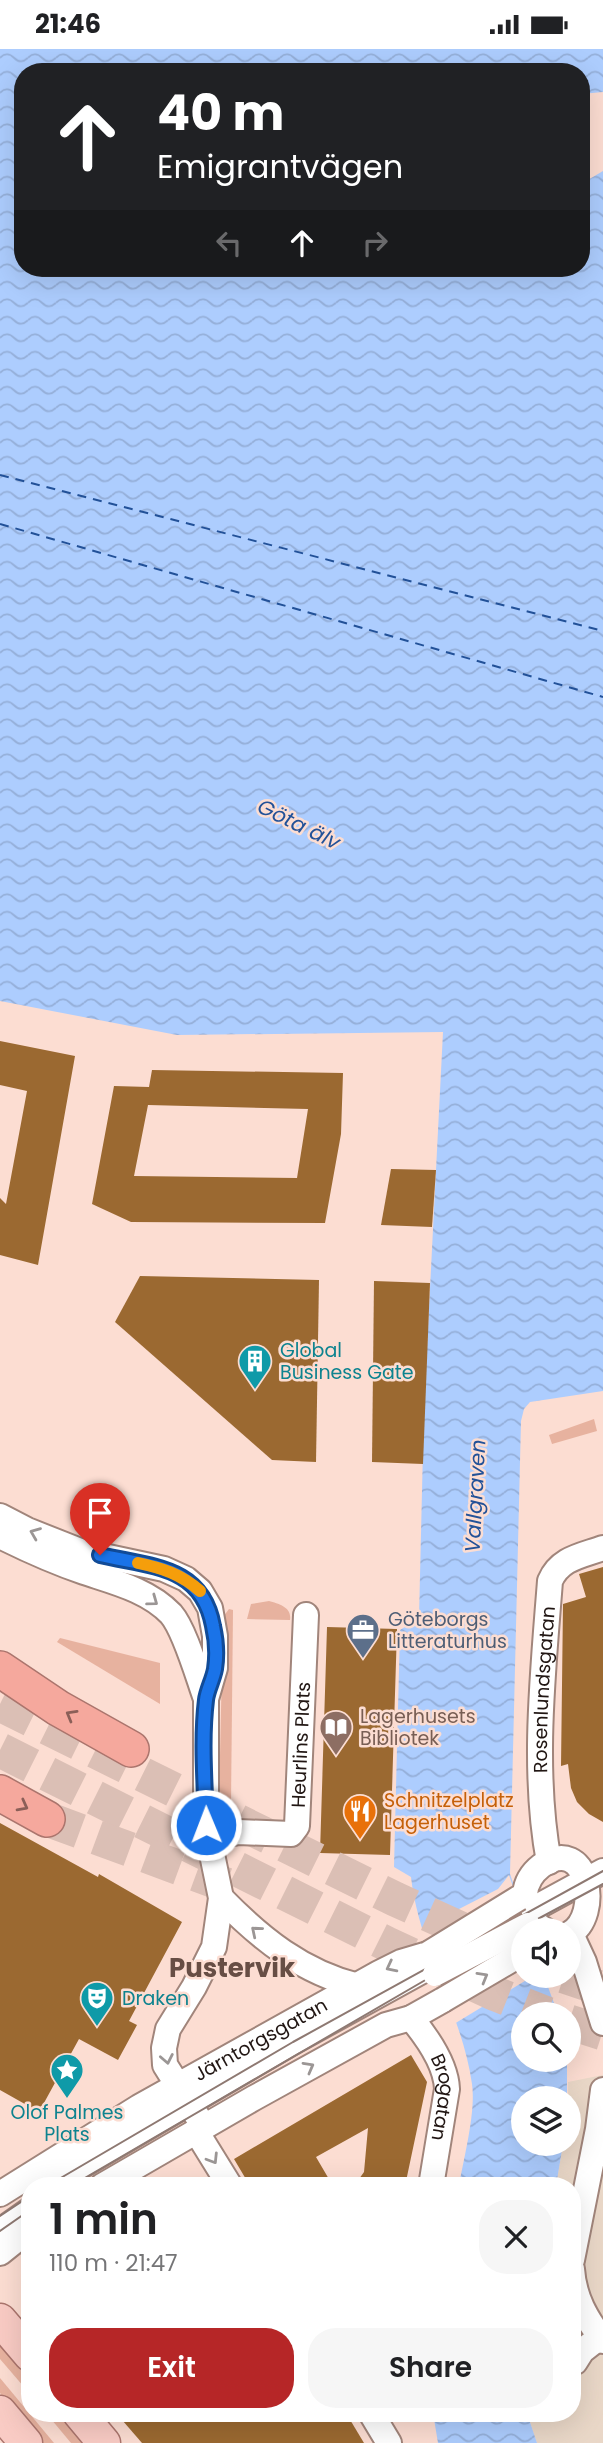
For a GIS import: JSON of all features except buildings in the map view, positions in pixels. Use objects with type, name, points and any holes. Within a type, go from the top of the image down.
[{"type":"highway","points":[[0,1669],[58,1708],[131,1749]]},
{"type":"highway","points":[[0,1794],[47,1819]]},
{"type":"main road","points":[[0,2320],[21,2344]]},
{"type":"main road","points":[[0,2412],[25,2442]]},
{"type":"main road","points":[[86,2422],[104,2443]]},
{"type":"street","points":[[0,1516],[80,1551],[164,1569],[186,1579],[200,1591],[210,1608],[215,1636],[215,1668],[206,1699],[206,1825],[221,1898],[214,1947],[194,1987],[168,2029],[164,2048],[165,2065],[193,2112],[226,2177]]},
{"type":"street","points":[[0,1537],[37,1554],[135,1590],[172,1615],[206,1699]]},
{"type":"street","name":"Rosenlundsgatan","points":[[549,1862],[542,1826],[541,1702],[550,1581],[556,1568],[565,1562],[603,1548]]},
{"type":"street","name":"Heurlins Plats","points":[[210,1837],[238,1832],[291,1834],[297,1826],[306,1615]]},
{"type":"street","points":[[529,1914],[532,1875],[549,1862],[570,1860],[599,1880],[593,1920],[581,1929]]},
{"type":"street","name":"Järntorgsgatan","points":[[113,2177],[193,2112],[358,1986],[401,1962],[432,1964],[599,1880]]},
{"type":"street","points":[[221,1898],[245,1922],[295,1961],[333,1980],[358,1986]]},
{"type":"street","points":[[581,1956],[603,2023]]},
{"type":"street","name":"Järntorgsgatan","points":[[27,2177],[139,2107],[193,2112],[386,2025],[411,2018],[511,1960]]},
{"type":"street","points":[[86,2177],[432,1964]]},
{"type":"street","name":"Brogatan","points":[[411,2018],[423,2033],[446,2078],[447,2089],[432,2177]]},
{"type":"street","points":[[581,2215],[603,2090]]},
{"type":"street","points":[[65,2177],[193,2112]]},
{"type":"street","name":"Järntorgsgatan","points":[[0,2194],[21,2181]]},
{"type":"street","points":[[0,2216],[21,2202]]},
{"type":"street","points":[[0,2231],[21,2216]]},
{"type":"street","points":[[0,2253],[21,2236]]},
{"type":"street","points":[[581,2307],[602,2339],[581,2353]]},
{"type":"shaded area","points":[[594,1419],[597,1431],[552,1444],[549,1435]]},
{"type":"shaded area","points":[[269,1601],[287,1609],[290,1620],[247,1619],[251,1604]]},
{"type":"shaded area","points":[[229,1609],[233,1610],[231,1803],[219,1803],[223,1617]]},
{"type":"shaded area","points":[[60,1638],[160,1663],[160,1704],[57,1642]]},
{"type":"shaded area","points":[[603,2075],[603,2443],[537,2443],[530,2422],[581,2422],[581,2177],[558,2177],[561,2156],[581,2156],[581,2086],[568,2086],[568,2082]]},
{"type":"shaded area","points":[[0,2334],[21,2358],[21,2384],[0,2359]]},
{"type":"shaded area","points":[[0,2378],[21,2403],[21,2417],[0,2393]]},
{"type":"shaded area","points":[[25,2422],[37,2422],[54,2443],[43,2443]]},
{"type":"shaded area","points":[[54,2422],[74,2422],[92,2443],[71,2443]]},
{"type":"water","points":[[0,49],[603,49],[603,1391],[530,1402],[524,1409],[521,1421],[510,1874],[525,1918],[511,1918],[511,1988],[548,1988],[554,2002],[511,2002],[511,2072],[567,2072],[567,2086],[511,2086],[511,2156],[561,2156],[558,2177],[461,2177],[473,2095],[467,2058],[422,1930],[411,1877],[394,1867],[400,1630],[419,1618],[424,1407],[443,1032],[177,1035],[0,1001]]},
{"type":"water","points":[[434,2422],[530,2422],[537,2443],[438,2443]]},
{"type":"pier","points":[[603,92],[603,171],[590,179],[590,93]]},
{"type":"pier","points":[[509,1875],[524,1918],[511,1918],[511,1988],[513,1988],[454,2024],[420,1929],[498,1889]]},
{"type":"ferry route","points":[[0,475],[603,631]]},
{"type":"ferry route","points":[[0,524],[603,697]]},
{"type":"tunnel","points":[[0,1704],[395,1899],[494,1944]]},
{"type":"tunnel","points":[[0,1750],[387,1944],[516,2002]]},
{"type":"tunnel","points":[[47,1819],[226,1885]]},
{"type":"tunnel","points":[[581,1982],[603,1989]]},
{"type":"tunnel","points":[[581,2026],[603,2033]]},
{"type":"tram line","points":[[62,2177],[293,2042],[603,1871]]},
{"type":"tram line","points":[[467,1957],[603,1884]]},
{"type":"tram line","points":[[86,2177],[434,1975]]},
{"type":"tram line","points":[[0,2216],[21,2202]]},
{"type":"tram line","points":[[0,2231],[21,2216]]},
{"type":"slow traffic","points":[[138,1563],[164,1569],[186,1579],[200,1591]]},
{"type":"place","name":"Global Business Gate","points":[[255,1391]]},
{"type":"place","name":"Göteborgs Litteraturhus","points":[[363,1660]]},
{"type":"place","name":"Lagerhusets Bibliotek","points":[[336,1757]]},
{"type":"place","name":"Schnitzelplatz Lagerhuset","points":[[360,1841]]},
{"type":"place","name":"Draken","points":[[97,2028]]},
{"type":"place","name":"Olof Palmes Plats","points":[[67,2100]]},
{"type":"district","name":"Pustervik","points":[[232,1968]]},
{"type":"route","points":[[100,1555],[164,1569],[186,1579],[200,1591],[210,1608],[215,1636],[215,1668],[206,1699],[206,1825]]},
{"type":"water label","name":"Göta älv","points":[[299,824]]},
{"type":"water label","name":"Vallgraven","points":[[475,1496]]}]
